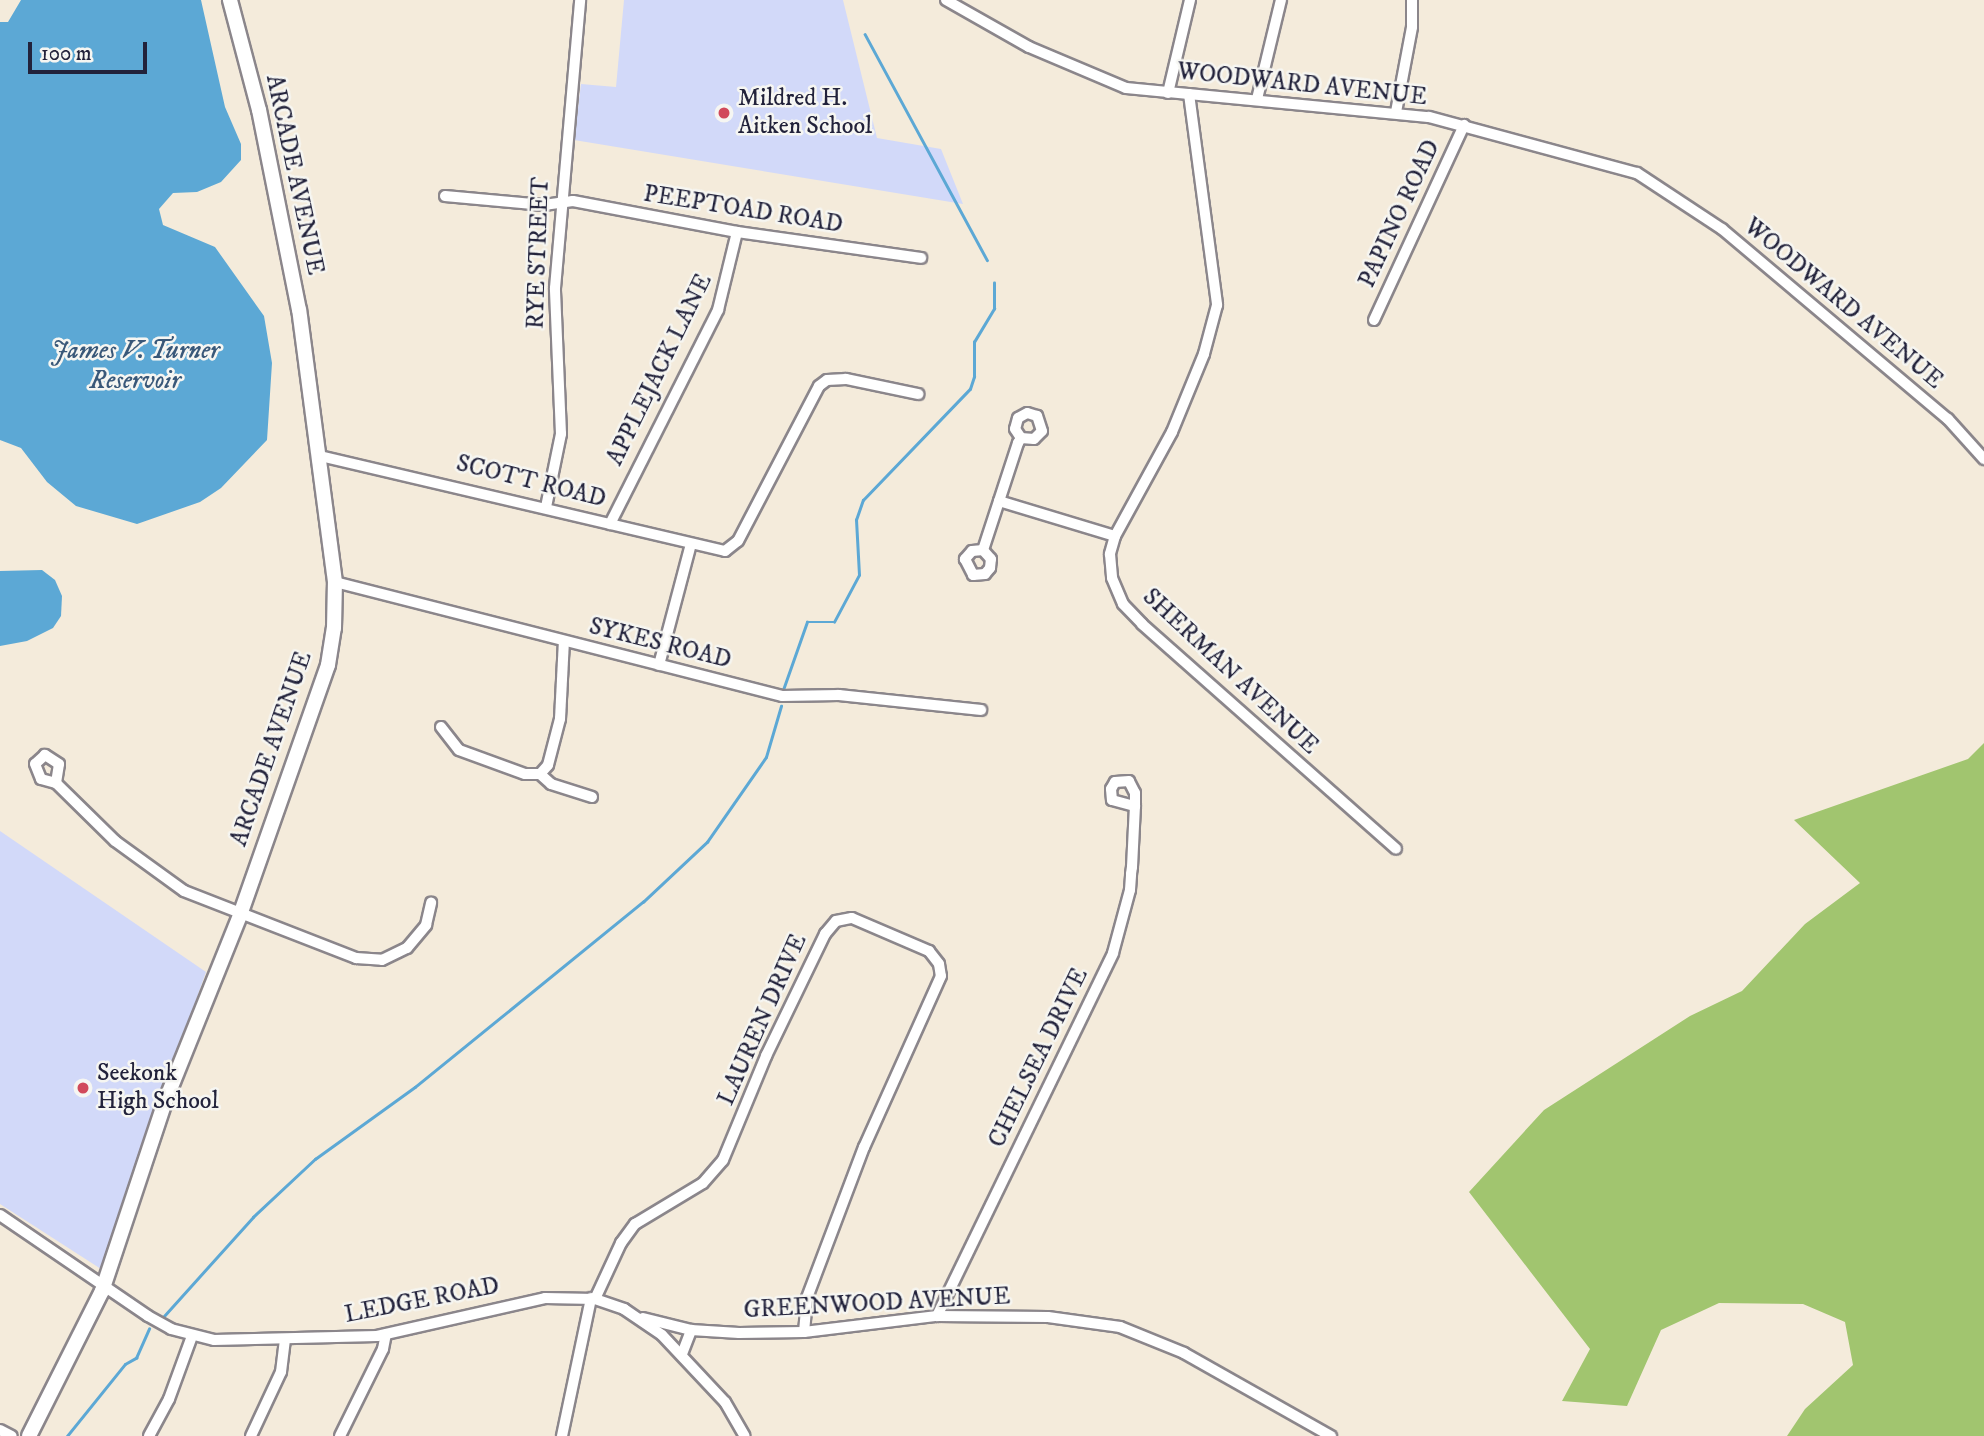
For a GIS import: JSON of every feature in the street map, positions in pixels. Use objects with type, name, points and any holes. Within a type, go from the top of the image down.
[{"type":"main road","name":"ARCADE AVENUE","points":[[29,1436],[104,1288],[181,1056],[240,915],[328,665],[335,582],[320,456],[287,243],[230,0]]},
{"type":"street","name":"RYE STREET","points":[[546,507],[561,434],[555,288],[559,203],[580,0]]},
{"type":"street","name":"WOODWARD AVENUE","points":[[946,0],[1091,76],[1126,88],[1396,112],[1464,125],[1611,164],[1670,191],[1921,396],[1984,459]]},
{"type":"street","points":[[1168,93],[1190,0]]},
{"type":"street","points":[[1257,99],[1281,0]]},
{"type":"street","points":[[1396,112],[1412,27],[1412,0]]},
{"type":"street","name":"SHERMAN AVENUE","points":[[1189,94],[1217,305],[1204,354],[1172,432],[1115,536],[1110,570],[1123,604],[1225,700],[1396,849]]},
{"type":"street","name":"PAPINO ROAD","points":[[1374,320],[1464,125]]},
{"type":"street","name":"PEEPTOAD ROAD","points":[[445,196],[559,203],[573,201],[737,232],[921,258]]},
{"type":"street","name":"APPLEJACK LANE","points":[[610,524],[718,310],[737,232]]},
{"type":"street","name":"SCOTT ROAD","points":[[320,456],[546,507],[691,544],[730,549],[819,386],[827,380],[846,379],[918,394]]},
{"type":"street","points":[[983,551],[1021,438]]},
{"type":"street","points":[[999,500],[1115,536]]},
{"type":"street","points":[[659,665],[691,544]]},
{"type":"street","name":"SYKES ROAD","points":[[335,582],[782,696],[839,695],[981,710]]},
{"type":"street","points":[[540,774],[548,765],[560,719],[564,641]]},
{"type":"street","points":[[441,727],[459,750],[525,774],[540,774],[551,784],[592,797]]},
{"type":"street","points":[[56,783],[104,832],[184,891],[356,958],[382,960],[414,940],[426,925],[431,903]]},
{"type":"street","name":"CHELSEA DRIVE","points":[[937,1316],[1113,953],[1130,890],[1135,806]]},
{"type":"street","name":"LAUREN DRIVE","points":[[593,1299],[621,1243],[635,1224],[703,1183],[723,1160],[766,1056],[825,934],[836,921],[852,918],[929,951],[939,964],[941,976],[867,1137],[807,1298],[804,1332]]},
{"type":"street","name":"LEDGE ROAD","points":[[0,1215],[104,1288],[171,1329],[192,1336],[285,1340],[386,1334],[545,1298],[593,1299],[636,1316],[682,1354],[725,1402],[745,1436]]},
{"type":"street","points":[[562,1436],[593,1299]]},
{"type":"street","name":"GREENWOOD AVENUE","points":[[636,1316],[691,1330],[804,1332],[937,1316],[1048,1317],[1120,1327],[1184,1353],[1331,1436]]},
{"type":"street","points":[[682,1354],[691,1330]]},
{"type":"street","points":[[340,1436],[383,1349],[386,1334]]},
{"type":"street","points":[[149,1436],[169,1399],[192,1336]]},
{"type":"street","points":[[251,1436],[281,1372],[285,1340]]},
{"type":"street","points":[[0,1430],[12,1436]]},
{"type":"shaded area","name":"Mildred H. Aitken School","points":[[624,0],[843,0],[877,138],[941,149],[963,204],[574,140],[581,84],[616,87]]},
{"type":"shaded area","name":"Seekonk High School","points":[[0,831],[206,972],[101,1269],[0,1204]]},
{"type":"green space","points":[[1984,743],[1984,1436],[1787,1436],[1805,1409],[1853,1365],[1845,1322],[1803,1304],[1719,1303],[1661,1330],[1627,1406],[1562,1401],[1590,1349],[1469,1192],[1544,1110],[1690,1016],[1742,991],[1805,924],[1860,883],[1794,820],[1968,759]]},
{"type":"water","name":"James V. Turner Reservoir","points":[[21,0],[201,0],[225,107],[241,144],[241,160],[221,182],[197,192],[173,193],[159,209],[163,225],[215,247],[264,316],[272,363],[267,440],[221,488],[200,502],[137,524],[76,506],[47,482],[21,448],[0,440],[0,22],[8,22]]},
{"type":"water","points":[[42,570],[55,580],[62,596],[61,616],[53,628],[27,641],[0,646],[0,571]]},
{"type":"waterway","points":[[865,34],[987,260]]},
{"type":"waterway","points":[[783,690],[807,622],[834,622],[859,575],[856,520],[863,500],[970,389],[974,377],[974,342],[994,309],[994,283]]},
{"type":"waterway","points":[[164,1316],[253,1217],[315,1159],[415,1087],[643,902],[707,842],[766,757],[781,706]]},
{"type":"waterway","points":[[67,1436],[125,1364],[136,1358],[149,1329]]},
{"type":"place","name":"Mildred H. Aitken School","points":[[724,113]]},
{"type":"place","name":"Seekonk High School","points":[[83,1088]]}]
